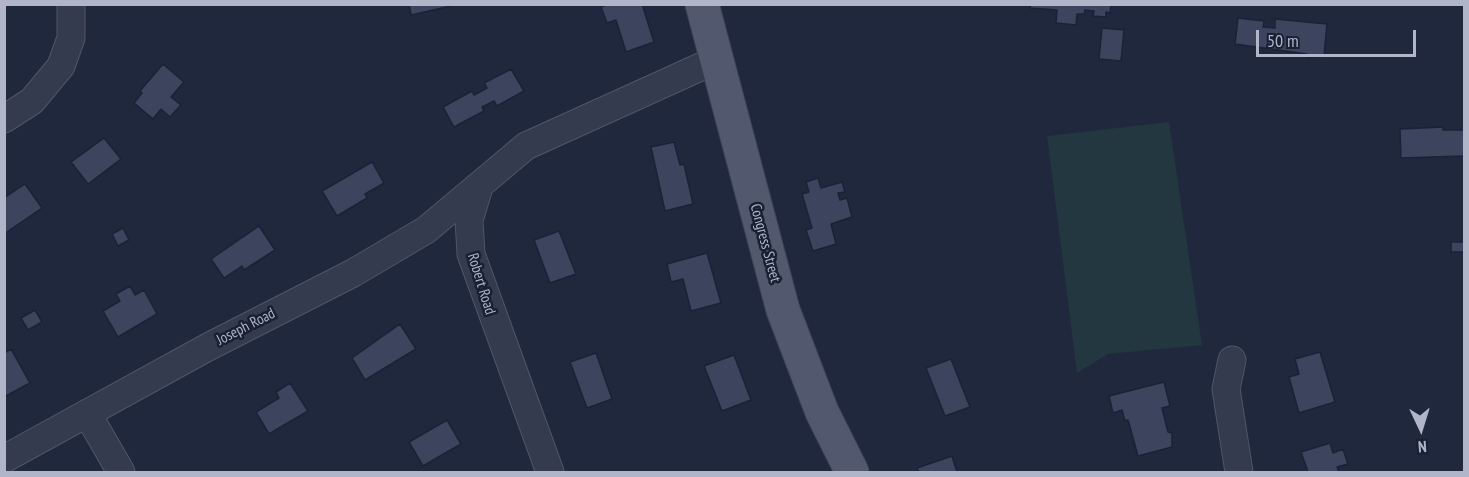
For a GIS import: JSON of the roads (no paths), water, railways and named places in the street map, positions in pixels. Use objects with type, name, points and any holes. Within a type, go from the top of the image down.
[{"type":"main road","name":"Congress Street","points":[[702,4],[783,310],[822,412],[852,472]]},
{"type":"street","points":[[4,118],[32,101],[61,66],[71,38],[71,4]]},
{"type":"street","points":[[480,186],[526,146],[718,59]]},
{"type":"street","name":"Joseph Road","points":[[4,459],[426,231],[480,186]]},
{"type":"street","name":"Robert Road","points":[[480,186],[469,220],[471,254],[544,470]]},
{"type":"street","points":[[1232,360],[1226,389],[1239,472]]},
{"type":"street","points":[[87,413],[121,472]]}]
